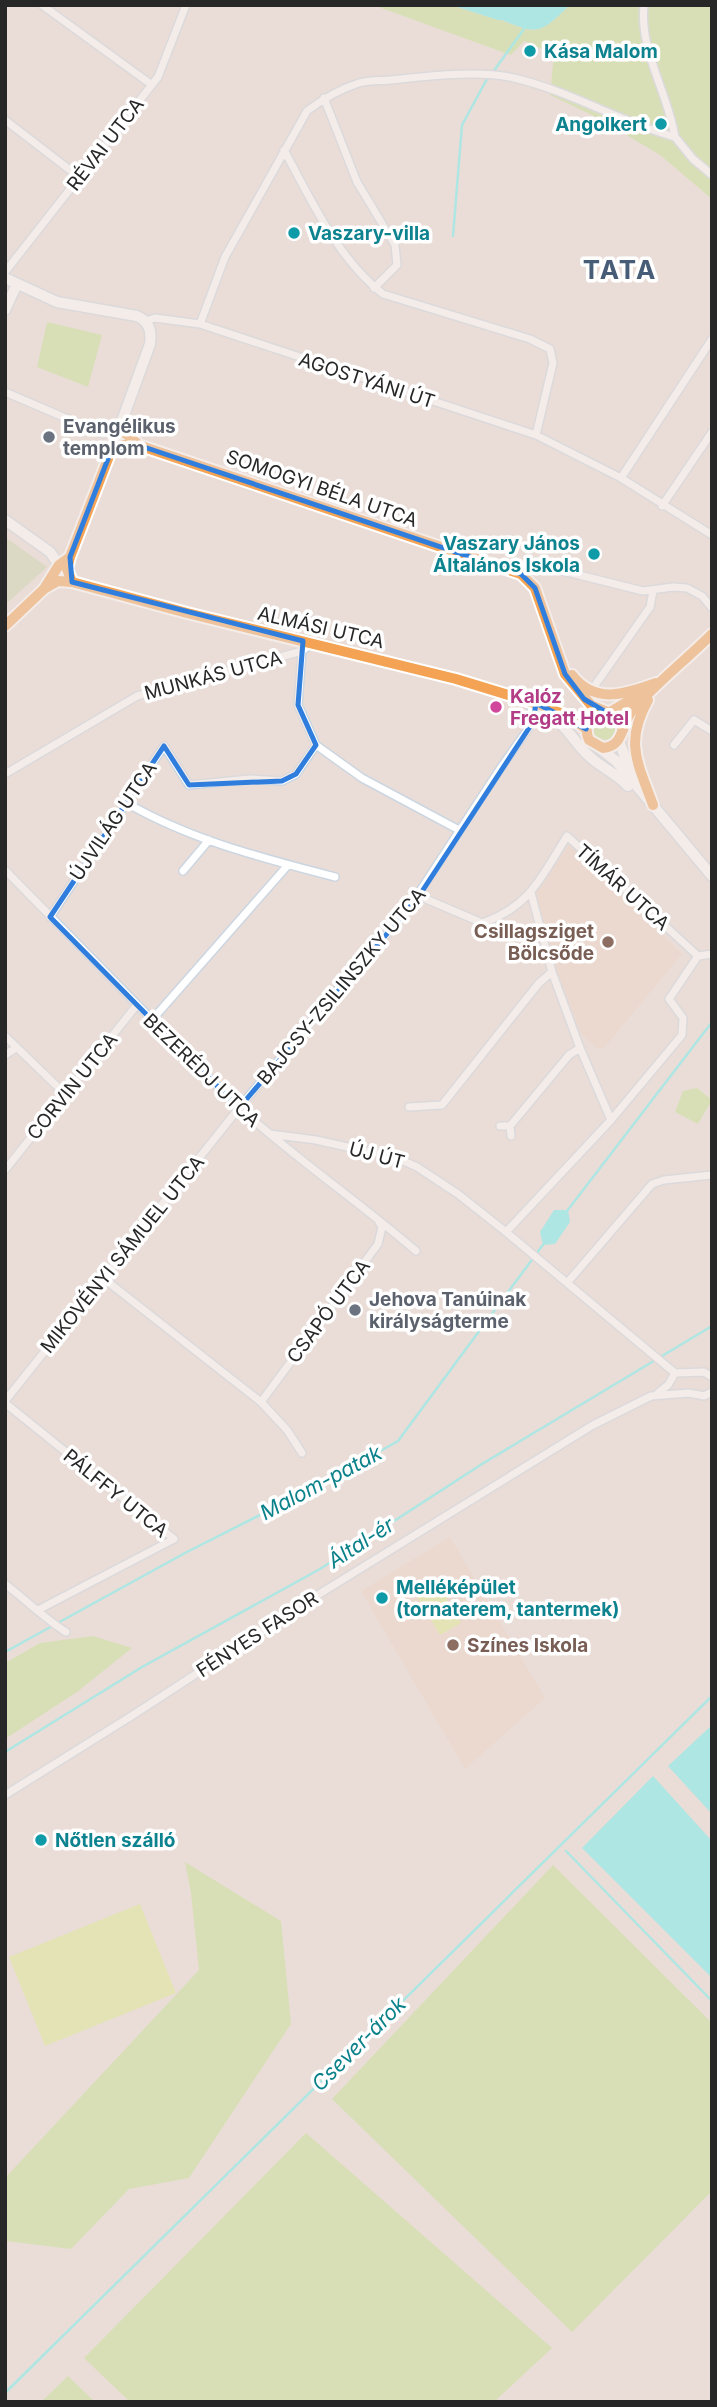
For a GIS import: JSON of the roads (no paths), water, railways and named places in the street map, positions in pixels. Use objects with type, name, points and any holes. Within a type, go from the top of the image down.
[{"type":"main road","name":"AGOSTYÁNI ÚT","points":[[5,278],[57,302],[137,316],[146,321]]},
{"type":"main road","points":[[5,310],[17,284]]},
{"type":"main road","points":[[72,582],[67,569],[70,557],[122,425],[150,344],[151,331],[146,321]]},
{"type":"main road","points":[[122,425],[126,435],[141,446]]},
{"type":"main road","name":"SOMOGYI BÉLA UTCA","points":[[111,451],[123,445],[141,446],[521,574]]},
{"type":"main road","points":[[5,520],[50,552],[59,565]]},
{"type":"main road","points":[[5,626],[44,589],[59,565],[70,557]]},
{"type":"main road","points":[[521,574],[535,588],[565,674],[578,693],[591,705],[620,720],[625,757],[653,805]]},
{"type":"main road","name":"ALMÁSI UTCA","points":[[44,589],[58,581],[72,582],[409,666],[572,718],[586,729]]},
{"type":"main road","points":[[598,747],[609,747],[621,735],[631,713],[658,682],[712,634]]},
{"type":"main road","points":[[558,654],[576,680],[592,691],[621,696],[658,682]]},
{"type":"main road","points":[[658,682],[607,712],[598,712],[590,719],[586,729],[589,740],[616,761],[712,876]]},
{"type":"main road","points":[[653,805],[635,755],[634,738],[638,718],[658,682]]},
{"type":"main road","points":[[512,697],[554,718],[568,729],[589,757],[614,772],[632,791],[653,805]]},
{"type":"street","points":[[42,5],[152,85]]},
{"type":"street","name":"RÉVAI UTCA","points":[[5,272],[159,77],[186,5]]},
{"type":"street","points":[[644,5],[647,44],[675,137],[693,159],[712,175]]},
{"type":"street","points":[[200,324],[225,257],[307,111],[324,98],[361,83],[488,75],[514,78],[594,105],[648,130],[675,137]]},
{"type":"street","points":[[324,98],[357,183],[395,246],[397,265],[374,288]]},
{"type":"street","points":[[5,120],[79,177]]},
{"type":"street","points":[[284,150],[336,243],[374,288],[383,294],[530,339],[550,349],[553,363],[536,435]]},
{"type":"street","name":"AGOSTYÁNI ÚT","points":[[146,321],[155,318],[200,324],[536,435],[621,478],[712,535]]},
{"type":"street","points":[[621,478],[712,339]]},
{"type":"street","points":[[5,391],[103,434]]},
{"type":"street","points":[[663,506],[712,432]]},
{"type":"street","points":[[521,574],[529,566],[536,564],[643,591],[687,588],[702,596],[712,608]]},
{"type":"street","points":[[592,691],[650,607],[653,591]]},
{"type":"street","name":"MUNKÁS UTCA","points":[[5,774],[137,695],[302,651],[313,643]]},
{"type":"street","points":[[302,651],[298,705],[316,745],[362,778],[459,830]]},
{"type":"street","points":[[531,706],[533,722],[547,717],[554,718]]},
{"type":"street","points":[[674,745],[694,720],[712,731]]},
{"type":"street","name":"BAJCSY-ZSILINSZKY UTCA","points":[[239,1108],[419,896],[459,830],[533,722]]},
{"type":"street","name":"ÚJVILÁG UTCA","points":[[50,917],[164,746],[189,785],[250,779],[282,781],[296,774],[316,745]]},
{"type":"street","points":[[125,802],[160,822],[209,840],[335,877]]},
{"type":"street","name":"TÍMÁR UTCA","points":[[419,896],[482,923],[503,916],[531,893],[567,836],[698,956]]},
{"type":"street","points":[[183,872],[209,840]]},
{"type":"street","points":[[151,1021],[288,865]]},
{"type":"street","name":"BEZERÉDJ UTCA","points":[[5,870],[239,1108],[416,1251]]},
{"type":"street","points":[[531,893],[552,972],[580,1048],[611,1120]]},
{"type":"street","points":[[506,1232],[611,1120],[682,1035],[683,1018],[669,999],[698,956],[712,954]]},
{"type":"street","points":[[409,1107],[442,1105],[539,983],[552,972]]},
{"type":"street","name":"CORVIN UTCA","points":[[6,1166],[136,1006]]},
{"type":"street","points":[[5,1036],[64,1093]]},
{"type":"street","points":[[5,1055],[16,1048]]},
{"type":"street","points":[[511,1136],[510,1126],[569,1055],[580,1048]]},
{"type":"street","name":"MIKOVÉNYI SÁMUEL UTCA","points":[[5,1402],[239,1108]]},
{"type":"street","points":[[499,1125],[510,1126]]},
{"type":"street","name":"ÚJ ÚT","points":[[269,1134],[316,1140],[397,1158],[417,1167],[458,1194],[506,1232],[675,1373]]},
{"type":"street","points":[[567,1283],[652,1184],[664,1180],[712,1175]]},
{"type":"street","name":"CSAPÓ UTCA","points":[[261,1402],[378,1244],[382,1227],[375,1216]]},
{"type":"street","points":[[103,1278],[261,1402],[287,1430],[302,1453]]},
{"type":"street","points":[[675,1373],[701,1372],[712,1366]]},
{"type":"street","points":[[701,1372],[712,1377]]},
{"type":"street","name":"FÉNYES FASOR","points":[[657,1394],[675,1373]]},
{"type":"street","points":[[670,1382],[673,1390],[679,1393]]},
{"type":"street","points":[[701,1396],[712,1392]]},
{"type":"street","name":"FÉNYES FASOR","points":[[5,1795],[316,1596],[593,1425],[657,1394],[701,1396]]},
{"type":"street","points":[[701,1396],[712,1404]]},
{"type":"street","name":"PÁLFFY UTCA","points":[[5,1402],[174,1539],[38,1610]]},
{"type":"street","points":[[5,1584],[66,1632]]},
{"type":"water","points":[[451,5],[570,5],[545,26],[532,30]]},
{"type":"water","points":[[554,1210],[568,1210],[570,1222],[555,1244],[543,1245],[540,1232]]},
{"type":"water","points":[[712,1725],[712,1814],[668,1766]]},
{"type":"water","points":[[653,1776],[712,1841],[712,1978],[582,1848]]},
{"type":"waterway","points":[[493,72],[524,29]]},
{"type":"waterway","points":[[453,236],[462,125],[487,79]]},
{"type":"waterway","name":"Malom-patak","points":[[567,1211],[712,1022]]},
{"type":"waterway","name":"Malom-patak","points":[[5,1652],[398,1441],[545,1242]]},
{"type":"waterway","name":"Által-ér","points":[[5,1752],[142,1667],[320,1569],[482,1464],[712,1326]]},
{"type":"waterway","name":"Csever-árok","points":[[5,2393],[712,1696]]},
{"type":"waterway","points":[[566,1851],[712,2001]]},
{"type":"place","name":"Kása Malom","points":[[530,51]]},
{"type":"place","name":"Angolkert","points":[[661,124]]},
{"type":"place","name":"Vaszary-villa","points":[[294,233]]},
{"type":"place","name":"Evangélikus templom","points":[[49,437]]},
{"type":"place","name":"Vaszary János Általános Iskola","points":[[594,554]]},
{"type":"place","name":"Kalóz Fregatt Hotel","points":[[496,707]]},
{"type":"place","name":"Csillagsziget Bölcsőde","points":[[608,942]]},
{"type":"place","name":"Jehova Tanúinak királyságterme","points":[[355,1310]]},
{"type":"place","name":"Melléképület (tornaterem, tantermek)","points":[[382,1598]]},
{"type":"place","name":"Színes Iskola","points":[[453,1645]]},
{"type":"place","name":"Nőtlen szálló","points":[[41,1840]]},
{"type":"district","name":"TATA","points":[[620,270]]}]
